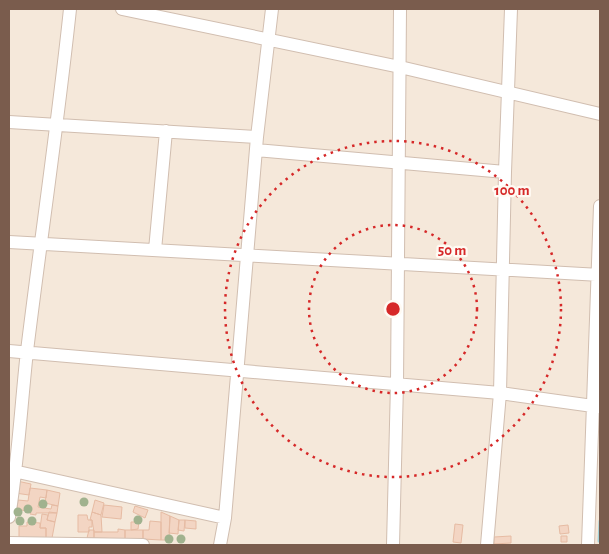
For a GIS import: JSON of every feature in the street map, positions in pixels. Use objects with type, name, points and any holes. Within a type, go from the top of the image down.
[{"type":"street","points":[[9,517],[12,471],[58,125],[70,9]]},
{"type":"street","points":[[122,9],[400,67],[600,114]]},
{"type":"street","points":[[220,545],[225,518],[257,136],[272,9]]},
{"type":"street","points":[[393,545],[398,384],[397,264],[400,9]]},
{"type":"street","points":[[487,545],[500,393],[502,269],[511,9]]},
{"type":"street","points":[[9,122],[257,136]]},
{"type":"street","points":[[155,250],[166,131]]},
{"type":"street","points":[[256,150],[505,172]]},
{"type":"street","points":[[588,545],[597,407],[600,206]]},
{"type":"street","points":[[9,242],[599,275]]},
{"type":"street","points":[[9,351],[500,393],[597,407]]},
{"type":"street","points":[[12,471],[225,518]]},
{"type":"street","points":[[9,543],[143,545]]},
{"type":"shaded area","points":[[9,9],[600,9],[600,545],[9,545]]},
{"type":"building","points":[[17,481],[31,484],[29,495],[15,493]]},
{"type":"building","points":[[30,488],[47,490],[46,498],[40,497],[38,507],[51,509],[52,505],[58,506],[57,513],[36,513],[36,515],[17,509],[18,500],[28,501]]},
{"type":"building","points":[[47,490],[60,493],[58,506],[45,503]]},
{"type":"building","points":[[95,500],[104,503],[101,515],[92,512]]},
{"type":"building","points":[[104,505],[122,507],[121,519],[102,517]]},
{"type":"building","points":[[135,506],[148,510],[145,518],[133,512]]},
{"type":"building","points":[[49,512],[57,513],[55,522],[47,520]]},
{"type":"building","points":[[92,512],[101,515],[102,532],[94,532],[92,520],[90,520]]},
{"type":"building","points":[[161,512],[170,516],[169,540],[161,540]]},
{"type":"building","points":[[42,514],[48,515],[47,520],[55,522],[52,538],[46,538],[46,528],[40,528]]},
{"type":"building","points":[[78,515],[87,515],[88,520],[92,520],[92,527],[89,527],[89,532],[78,532]]},
{"type":"building","points":[[170,516],[179,520],[178,534],[169,533]]},
{"type":"building","points":[[179,520],[185,520],[184,531],[178,530]]},
{"type":"building","points":[[185,520],[196,521],[196,529],[185,528]]},
{"type":"building","points":[[150,521],[161,522],[161,540],[143,539],[143,530],[149,530]]},
{"type":"building","points":[[27,522],[40,523],[40,528],[46,528],[46,538],[19,539],[19,526],[27,526]]},
{"type":"building","points":[[131,522],[139,522],[138,529],[131,530]]},
{"type":"building","points":[[455,524],[463,525],[461,543],[453,542]]},
{"type":"building","points":[[568,525],[569,533],[560,534],[559,526]]},
{"type":"building","points":[[118,529],[125,530],[125,539],[94,538],[94,532],[118,532]]},
{"type":"building","points":[[89,530],[94,530],[94,538],[87,538]]},
{"type":"building","points":[[125,530],[143,530],[143,539],[125,539]]},
{"type":"building","points":[[511,536],[511,543],[494,544],[494,537]]},
{"type":"building","points":[[561,536],[567,536],[567,542],[561,542]]},
{"type":"waterway","points":[[599,541],[600,521]]}]
